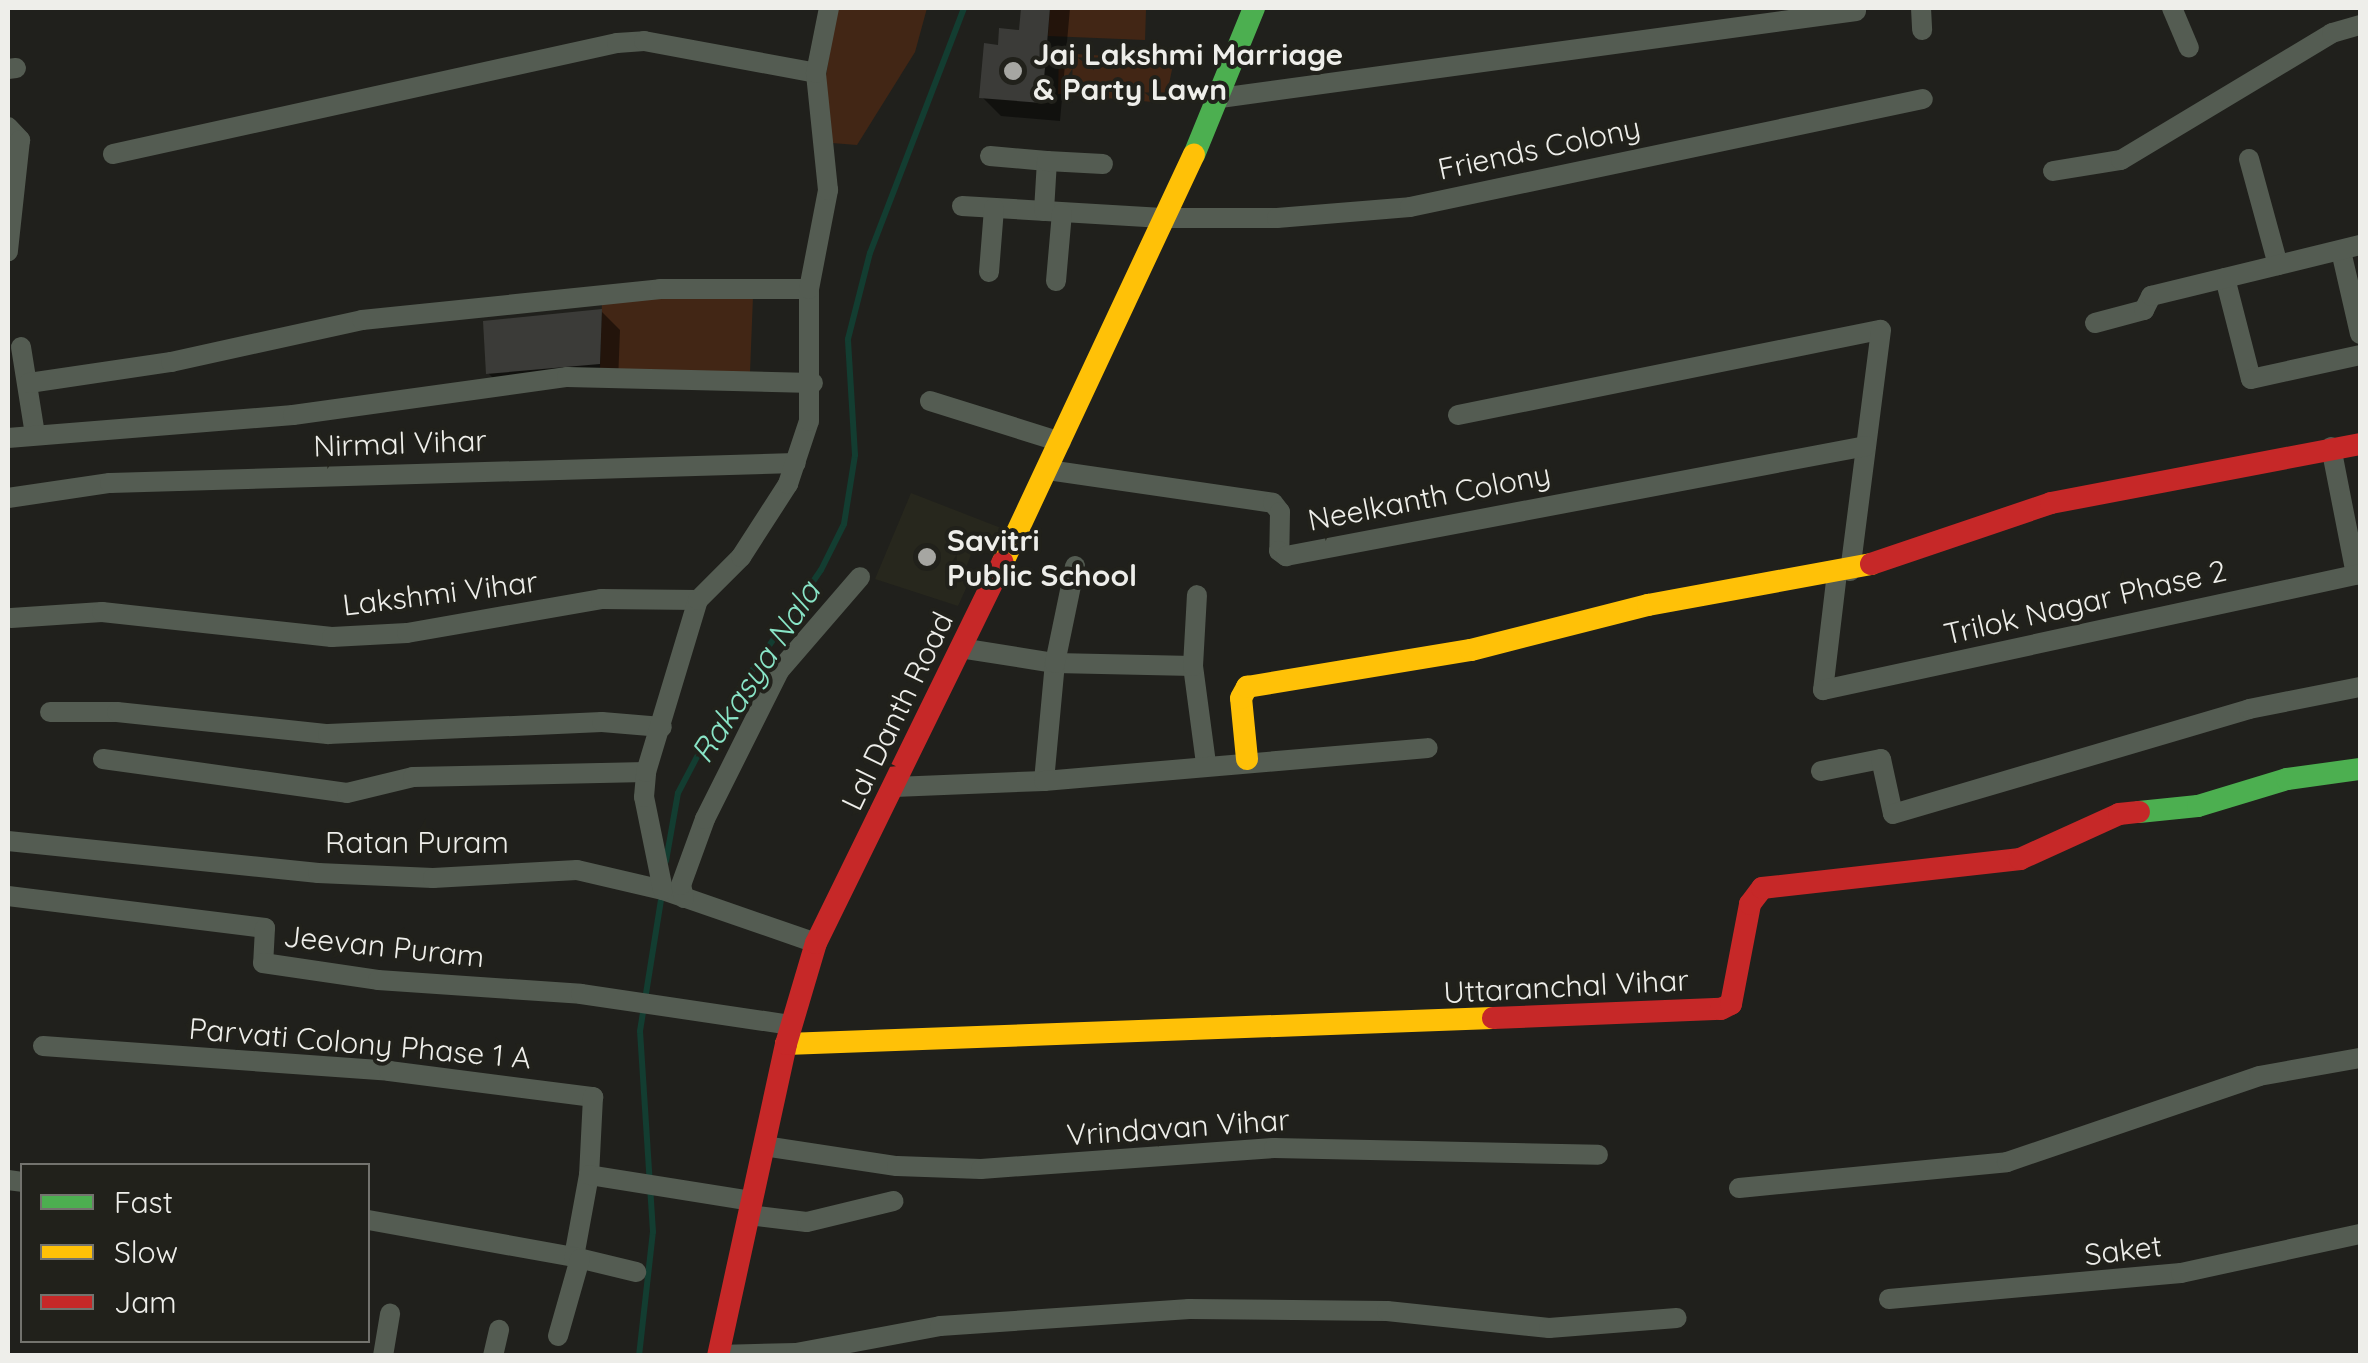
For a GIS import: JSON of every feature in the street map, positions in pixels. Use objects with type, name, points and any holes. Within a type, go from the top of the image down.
[{"type":"street","points":[[663,890],[644,797],[646,772],[698,600],[741,557],[796,463],[814,383],[809,289],[828,190],[816,73],[829,8]]},
{"type":"street","name":"Lal Danth Road","points":[[718,1355],[788,1034],[816,943],[1048,470],[1220,98],[1254,8]]},
{"type":"street","points":[[1921,8],[1922,30]]},
{"type":"street","points":[[2172,8],[2189,48]]},
{"type":"street","points":[[1220,98],[1762,17],[1856,12]]},
{"type":"street","points":[[2053,170],[2121,160],[2332,33],[2360,25]]},
{"type":"street","points":[[114,154],[617,42],[644,41],[816,73]]},
{"type":"street","name":"Friends Colony","points":[[962,206],[1163,218],[1276,218],[1410,207],[1923,99]]},
{"type":"street","points":[[8,127],[20,140],[8,251]]},
{"type":"street","points":[[990,156],[1104,164]]},
{"type":"street","points":[[2249,158],[2278,265]]},
{"type":"street","points":[[1047,161],[1056,281]]},
{"type":"street","points":[[989,272],[994,208]]},
{"type":"street","points":[[2095,323],[2144,310],[2151,296],[2351,248],[2360,334]]},
{"type":"street","points":[[2225,278],[2250,379],[2360,356]]},
{"type":"street","points":[[28,383],[171,362],[380,318],[660,289],[809,289]]},
{"type":"street","points":[[1458,415],[1881,330],[1844,572]]},
{"type":"street","points":[[22,348],[35,434]]},
{"type":"street","points":[[8,438],[293,415],[567,377],[814,383]]},
{"type":"street","points":[[930,402],[1061,442]]},
{"type":"street","points":[[1247,759],[1241,698],[1247,687],[1471,650],[1648,604],[1844,572],[2050,503],[2360,444]]},
{"type":"street","name":"Neelkanth Colony","points":[[1048,470],[1273,503],[1280,512],[1279,551],[1286,556],[1866,446]]},
{"type":"street","points":[[2331,447],[2358,574]]},
{"type":"street","name":"Nirmal Vihar","points":[[8,498],[110,483],[796,463]]},
{"type":"street","points":[[1044,782],[1055,663],[1075,566]]},
{"type":"street","name":"Trilok Nagar Phase 2","points":[[1844,572],[1823,690],[2358,574]]},
{"type":"street","points":[[684,898],[680,885],[706,819],[779,672],[860,578]]},
{"type":"street","points":[[1197,595],[1193,666],[1206,764]]},
{"type":"street","name":"Lakshmi Vihar","points":[[11,618],[102,612],[332,637],[406,633],[601,599],[698,600]]},
{"type":"street","points":[[960,648],[1055,663],[1193,666]]},
{"type":"street","points":[[1822,772],[1881,760],[1892,814],[2248,708],[2360,687]]},
{"type":"street","points":[[50,712],[117,712],[328,734],[602,722],[662,727]]},
{"type":"street","points":[[894,787],[1044,782],[1247,759],[1428,748]]},
{"type":"street","points":[[102,759],[346,793],[413,776],[646,772]]},
{"type":"street","name":"Uttaranchal Vihar","points":[[788,1034],[1721,1009],[1734,996],[1750,904],[1762,888],[1985,866],[2020,858],[2119,814],[2198,806],[2287,780],[2360,768]]},
{"type":"street","name":"Ratan Puram","points":[[8,840],[337,874],[433,878],[577,870],[663,890],[816,943]]},
{"type":"street","name":"Jeevan Puram","points":[[8,896],[265,928],[263,963],[378,980],[631,1001],[788,1034]]},
{"type":"street","name":"Parvati Colony Phase 1 A","points":[[43,1046],[390,1071],[588,1094],[594,1102],[590,1176]]},
{"type":"street","points":[[1739,1188],[2007,1162],[2259,1076],[2360,1058]]},
{"type":"street","name":"Vrindavan Vihar","points":[[764,1146],[897,1166],[981,1169],[1274,1148],[1598,1154]]},
{"type":"street","points":[[558,1336],[577,1258],[590,1176],[663,1187],[808,1222],[894,1201]]},
{"type":"street","points":[[370,1220],[636,1272]]},
{"type":"street","name":"Saket","points":[[1889,1299],[2181,1274],[2360,1234]]},
{"type":"street","points":[[718,1355],[796,1353],[940,1326],[1189,1309],[1386,1311],[1549,1328],[1677,1318]]},
{"type":"street","points":[[383,1356],[390,1314]]},
{"type":"street","points":[[493,1356],[499,1330]]},
{"type":"shaded area","points":[[837,8],[927,8],[915,52],[857,145],[832,143],[824,88]]},
{"type":"shaded area","points":[[1050,8],[1146,8],[1145,40],[1048,36]]},
{"type":"shaded area","points":[[1059,53],[1174,60],[1165,103],[1058,94]]},
{"type":"shaded area","points":[[672,295],[753,296],[750,372],[600,370],[602,302]]},
{"type":"shaded area","name":"Savitri Public School","points":[[911,493],[1001,528],[994,543],[978,537],[965,570],[973,573],[958,606],[875,579]]},
{"type":"building","name":"Jai Lakshmi Marriage & Party Lawn","points":[[1021,8],[1050,8],[1042,103],[979,98],[984,43],[998,45],[999,28],[1019,30]]},
{"type":"building","points":[[602,309],[600,364],[486,374],[483,321]]},
{"type":"waterway","name":"Rakasya Nala","points":[[666,861],[678,793],[710,732],[821,570],[844,524],[855,455],[848,339],[870,253],[964,8]]},
{"type":"waterway","name":"Rakasya Nala","points":[[639,1356],[653,1232],[640,1031],[662,893]]},
{"type":"traffic: fast","points":[[1194,155],[1254,8]]},
{"type":"traffic: fast","points":[[2139,812],[2198,806],[2287,779],[2360,769]]},
{"type":"traffic: slow","points":[[1003,562],[1194,155]]},
{"type":"traffic: slow","points":[[1247,759],[1241,698],[1247,687],[1471,650],[1648,605],[1871,564]]},
{"type":"traffic: slow","points":[[786,1044],[1493,1018]]},
{"type":"traffic: jam","points":[[1871,564],[2051,503],[2360,444]]},
{"type":"traffic: jam","points":[[718,1356],[786,1044],[816,943],[1003,562]]},
{"type":"traffic: jam","points":[[1493,1018],[1721,1009],[1731,1004],[1750,904],[1762,888],[2020,859],[2119,814],[2139,812]]},
{"type":"place","name":"Jai Lakshmi Marriage & Party Lawn","points":[[1013,71]]},
{"type":"place","name":"Savitri Public School","points":[[927,557]]}]
